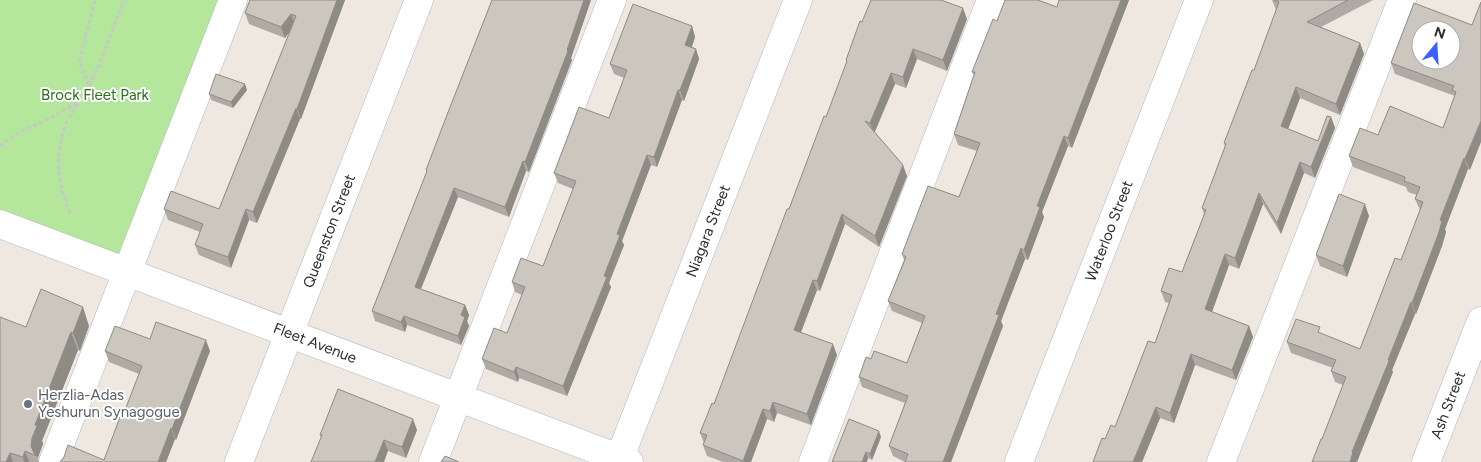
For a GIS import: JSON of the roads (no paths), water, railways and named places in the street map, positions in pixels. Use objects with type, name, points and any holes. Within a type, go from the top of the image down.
[{"type":"street","points":[[54,462],[233,0]]},
{"type":"street","name":"Queenston Street","points":[[239,462],[419,0]]},
{"type":"street","points":[[433,462],[612,0]]},
{"type":"street","name":"Niagara Street","points":[[622,461],[798,0]]},
{"type":"street","points":[[813,462],[991,0]]},
{"type":"street","name":"Waterloo Street","points":[[1019,462],[1199,0]]},
{"type":"street","points":[[1221,462],[1402,0]]},
{"type":"street","name":"Fleet Avenue","points":[[0,224],[622,461]]},
{"type":"street","name":"Ash Street","points":[[1426,462],[1481,321]]},
{"type":"place","name":"Herzlia-Adas Yeshurun Synagogue","points":[[28,404]]},
{"type":"park label","name":"Brock Fleet Park","points":[[95,95]]}]
